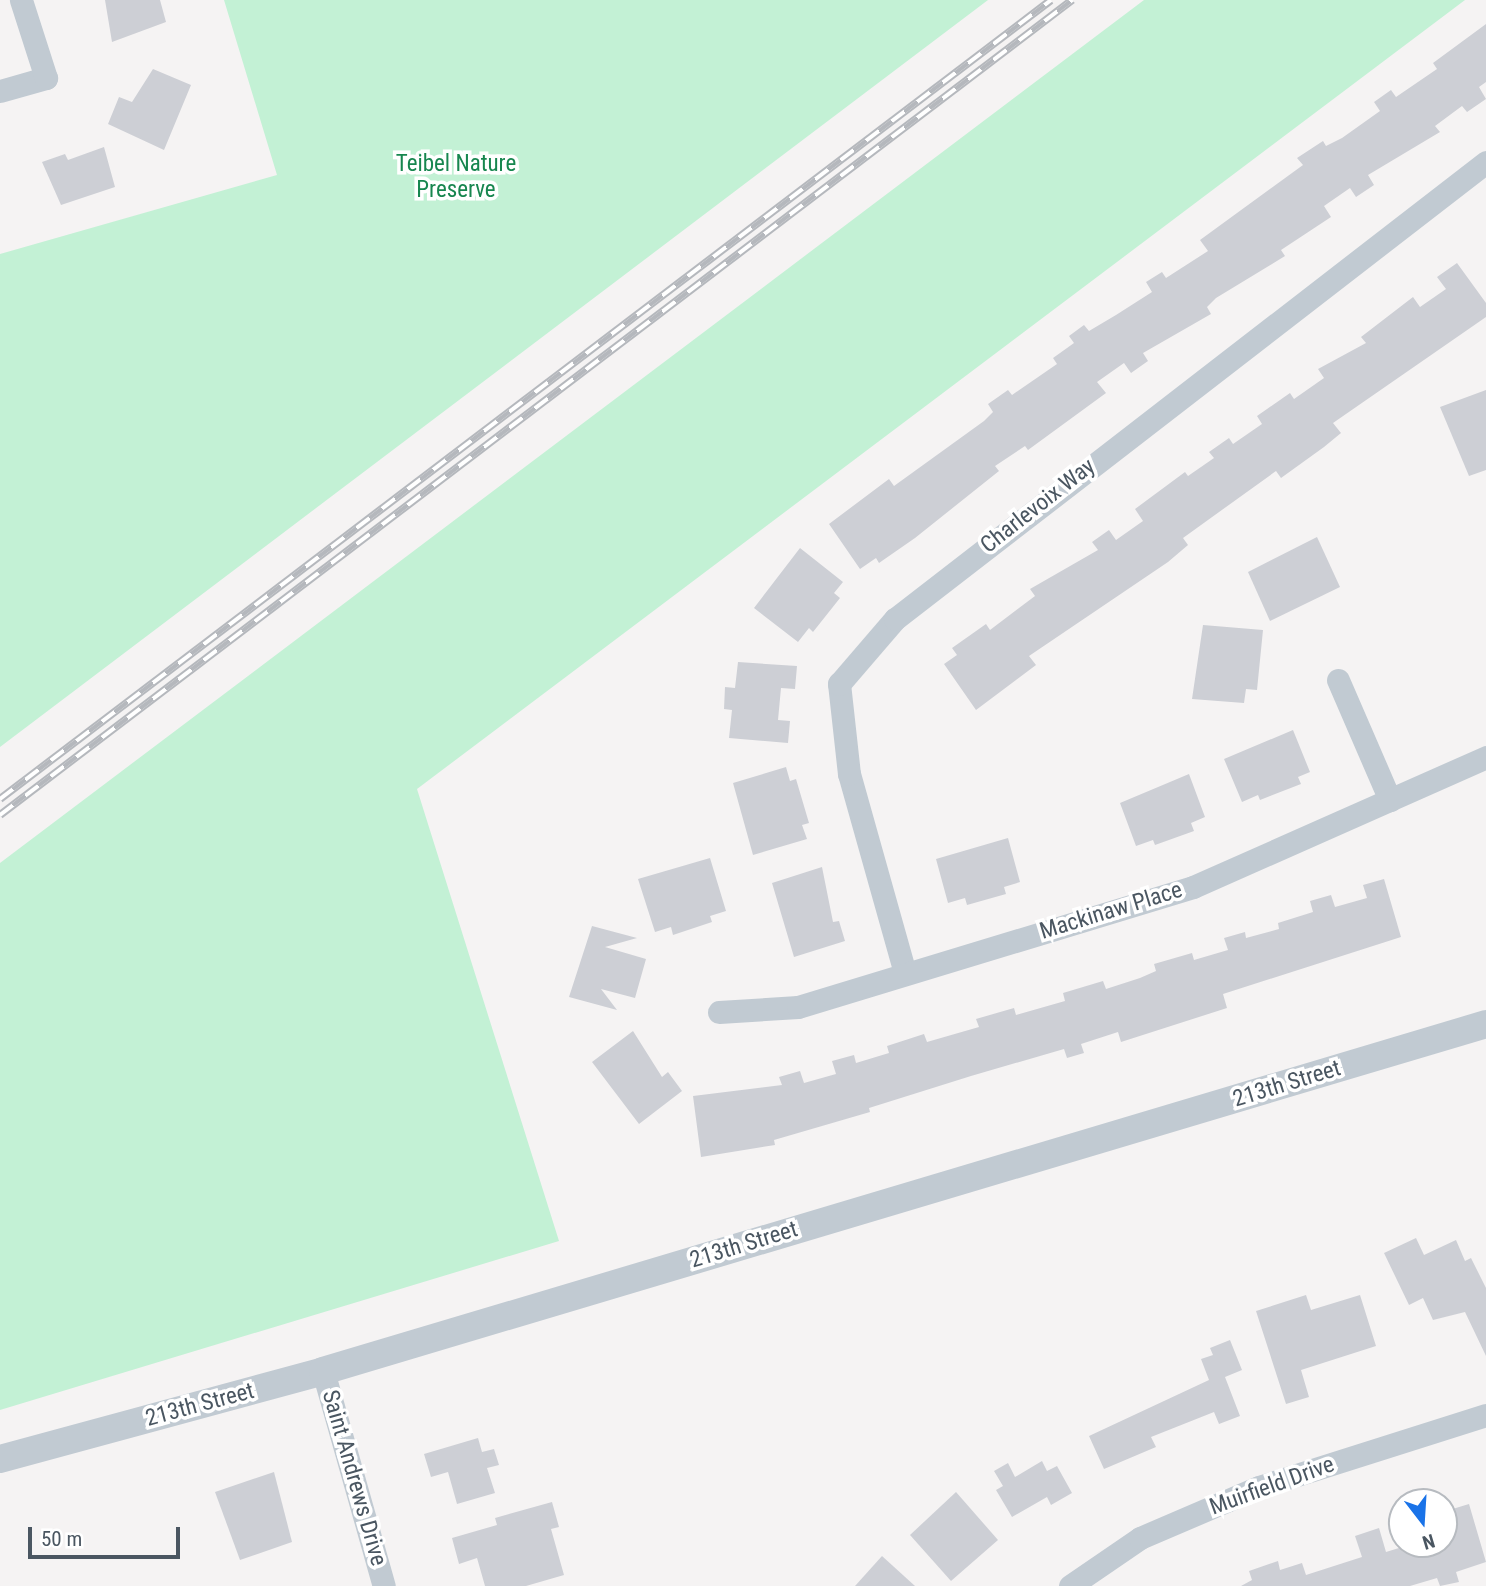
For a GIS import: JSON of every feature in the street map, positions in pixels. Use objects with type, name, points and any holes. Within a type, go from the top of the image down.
[{"type":"street","points":[[0,91],[46,78],[21,0]]},
{"type":"street","name":"Charlevoix Way","points":[[905,973],[849,774],[839,684],[895,619],[1486,162]]},
{"type":"street","points":[[1338,680],[1390,800]]},
{"type":"street","name":"Mackinaw Place","points":[[719,1012],[798,1007],[1193,887],[1486,757]]},
{"type":"street","name":"213th Street","points":[[0,1459],[323,1371],[1486,1024]]},
{"type":"street","name":"Saint Andrews Drive","points":[[323,1371],[384,1586]]},
{"type":"street","name":"Muirfield Drive","points":[[1070,1586],[1140,1538],[1259,1487],[1486,1415]]},
{"type":"green space","name":"Teibel Nature Preserve","points":[[224,0],[988,0],[0,747],[0,254],[277,175]]},
{"type":"green space","points":[[1144,0],[1465,0],[417,789],[559,1241],[0,1410],[0,863]]},
{"type":"building","points":[[105,0],[160,0],[166,22],[112,42]]},
{"type":"building","points":[[1486,24],[1486,82],[1479,87],[1486,99],[1467,112],[1462,106],[1435,126],[1440,132],[1368,175],[1374,185],[1356,197],[1350,188],[1324,206],[1331,217],[1281,250],[1285,256],[1216,298],[1207,307],[1211,314],[1143,353],[1148,361],[1131,373],[1124,363],[1097,382],[1106,393],[1028,450],[1025,446],[995,466],[999,471],[915,538],[879,563],[876,558],[860,569],[829,524],[889,479],[894,486],[984,421],[993,412],[988,404],[1008,390],[1012,395],[1057,364],[1053,358],[1074,343],[1069,336],[1084,325],[1089,331],[1116,315],[1152,292],[1146,282],[1162,272],[1166,278],[1208,251],[1200,240],[1303,165],[1297,158],[1323,141],[1326,146],[1342,138],[1380,111],[1374,102],[1391,90],[1396,97],[1437,69],[1433,63]]},
{"type":"building","points":[[153,69],[191,85],[164,150],[108,124],[119,97],[132,102]]},
{"type":"building","points":[[104,147],[115,187],[61,205],[42,162],[65,154],[68,160]]},
{"type":"building","points":[[1457,263],[1486,303],[1486,317],[1333,423],[1341,433],[1324,447],[1281,478],[1276,471],[1183,538],[1188,545],[1168,562],[1029,656],[1036,665],[976,710],[944,664],[957,655],[952,648],[986,624],[990,630],[1035,596],[1030,589],[1098,550],[1092,542],[1109,530],[1116,540],[1143,521],[1135,509],[1185,472],[1188,476],[1214,458],[1209,452],[1229,438],[1233,444],[1262,424],[1257,416],[1290,393],[1294,399],[1324,378],[1318,369],[1366,343],[1361,337],[1413,297],[1420,307],[1446,289],[1437,277]]},
{"type":"building","points":[[1486,390],[1486,470],[1469,476],[1440,407]]},
{"type":"building","points":[[1317,537],[1340,587],[1270,621],[1248,572]]},
{"type":"building","points":[[800,548],[843,582],[834,593],[840,598],[813,632],[809,628],[798,642],[754,608]]},
{"type":"building","points":[[1203,625],[1263,630],[1257,690],[1246,689],[1244,703],[1192,699]]},
{"type":"building","points":[[738,662],[797,666],[795,689],[781,688],[778,720],[790,721],[788,743],[729,738],[732,710],[724,709],[725,687],[735,688]]},
{"type":"building","points":[[1293,730],[1310,772],[1298,777],[1301,784],[1260,800],[1258,795],[1242,802],[1224,759]]},
{"type":"building","points":[[786,767],[790,781],[796,779],[809,823],[802,825],[807,839],[753,855],[733,783]]},
{"type":"building","points":[[1189,774],[1205,817],[1191,823],[1194,831],[1155,845],[1153,840],[1136,846],[1120,803]]},
{"type":"building","points":[[1008,838],[1020,882],[1004,887],[1006,894],[967,905],[965,898],[948,903],[936,859]]},
{"type":"building","points":[[710,858],[726,911],[710,916],[712,922],[673,935],[671,927],[655,932],[638,879]]},
{"type":"building","points":[[822,867],[833,922],[839,921],[845,941],[794,957],[772,883]]},
{"type":"building","points":[[1384,879],[1401,937],[1223,994],[1227,1008],[1121,1042],[1118,1032],[1081,1044],[1084,1053],[1067,1058],[1064,1049],[971,1076],[869,1108],[870,1112],[774,1140],[775,1145],[701,1157],[693,1096],[782,1085],[779,1077],[800,1071],[804,1083],[836,1074],[832,1061],[854,1055],[856,1063],[889,1053],[887,1046],[924,1034],[927,1042],[979,1027],[976,1019],[1014,1008],[1016,1015],[1065,1001],[1063,993],[1103,981],[1106,989],[1140,978],[1156,971],[1154,964],[1192,953],[1194,960],[1228,950],[1224,938],[1245,932],[1246,938],[1279,929],[1278,923],[1313,912],[1310,901],[1331,895],[1335,907],[1367,898],[1363,885]]},
{"type":"building","points":[[592,926],[637,938],[605,947],[646,959],[635,998],[601,989],[617,1010],[569,997]]},
{"type":"building","points":[[633,1031],[662,1077],[668,1072],[682,1091],[639,1124],[592,1062]]},
{"type":"building","points":[[1416,1238],[1424,1255],[1456,1240],[1465,1261],[1471,1258],[1486,1288],[1486,1356],[1465,1312],[1433,1320],[1423,1298],[1409,1305],[1384,1253]]},
{"type":"building","points":[[1306,1295],[1311,1310],[1360,1295],[1376,1346],[1301,1370],[1309,1397],[1286,1404],[1256,1311]]},
{"type":"building","points":[[1230,1340],[1242,1370],[1225,1377],[1240,1416],[1219,1424],[1214,1412],[1151,1437],[1156,1447],[1104,1469],[1089,1436],[1209,1380],[1201,1359],[1213,1355],[1210,1348]]},
{"type":"building","points":[[478,1438],[482,1452],[494,1449],[499,1465],[487,1468],[495,1493],[457,1504],[448,1472],[431,1477],[424,1454]]},
{"type":"building","points":[[1042,1461],[1047,1471],[1057,1466],[1072,1493],[1051,1505],[1047,1497],[1012,1517],[996,1490],[1003,1486],[994,1471],[1008,1463],[1015,1477]]},
{"type":"building","points":[[274,1472],[292,1542],[240,1560],[215,1492]]},
{"type":"building","points":[[956,1492],[998,1540],[951,1581],[910,1535]]},
{"type":"building","points":[[552,1502],[559,1527],[551,1529],[564,1575],[526,1586],[485,1586],[477,1558],[459,1564],[452,1538],[497,1525],[495,1518]]},
{"type":"building","points":[[1469,1504],[1486,1562],[1456,1572],[1459,1582],[1440,1586],[1437,1578],[1410,1586],[1241,1586],[1252,1580],[1249,1571],[1278,1561],[1280,1570],[1302,1563],[1306,1575],[1362,1557],[1355,1536],[1379,1528],[1388,1558],[1458,1558],[1458,1507]]},
{"type":"building","points":[[882,1556],[915,1586],[855,1586]]},
{"type":"railway","points":[[0,799],[1051,0]]},
{"type":"railway","points":[[0,815],[1072,0]]}]
